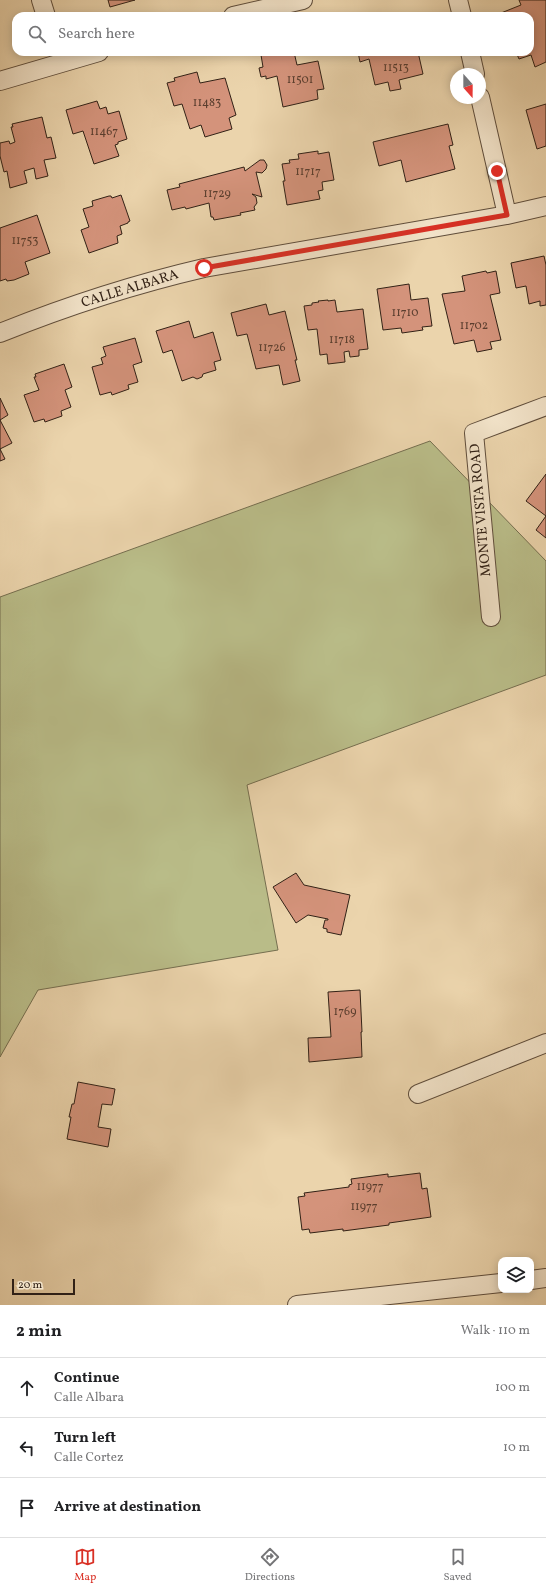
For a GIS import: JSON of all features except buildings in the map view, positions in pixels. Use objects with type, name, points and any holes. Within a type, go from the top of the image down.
[{"type":"street","points":[[41,0],[45,12]]},
{"type":"street","points":[[241,12],[255,5],[303,0]]},
{"type":"street","points":[[458,0],[461,12]]},
{"type":"street","points":[[471,56],[474,68]]},
{"type":"street","points":[[0,81],[58,57]]},
{"type":"street","points":[[482,104],[507,215]]},
{"type":"street","name":"CALLE ALBARA","points":[[0,333],[110,293],[159,278],[204,268],[507,215],[546,206]]},
{"type":"street","name":"MONTE VISTA ROAD","points":[[491,617],[474,433],[546,406]]},
{"type":"street","points":[[418,1094],[546,1043]]},
{"type":"street","points":[[534,1280],[546,1278]]},
{"type":"street","points":[[297,1305],[498,1283]]},
{"type":"green space","points":[[430,441],[546,561],[546,675],[247,785],[278,950],[38,990],[0,1057],[0,597]]},
{"type":"route","points":[[204,268],[507,215],[497,171]]}]
